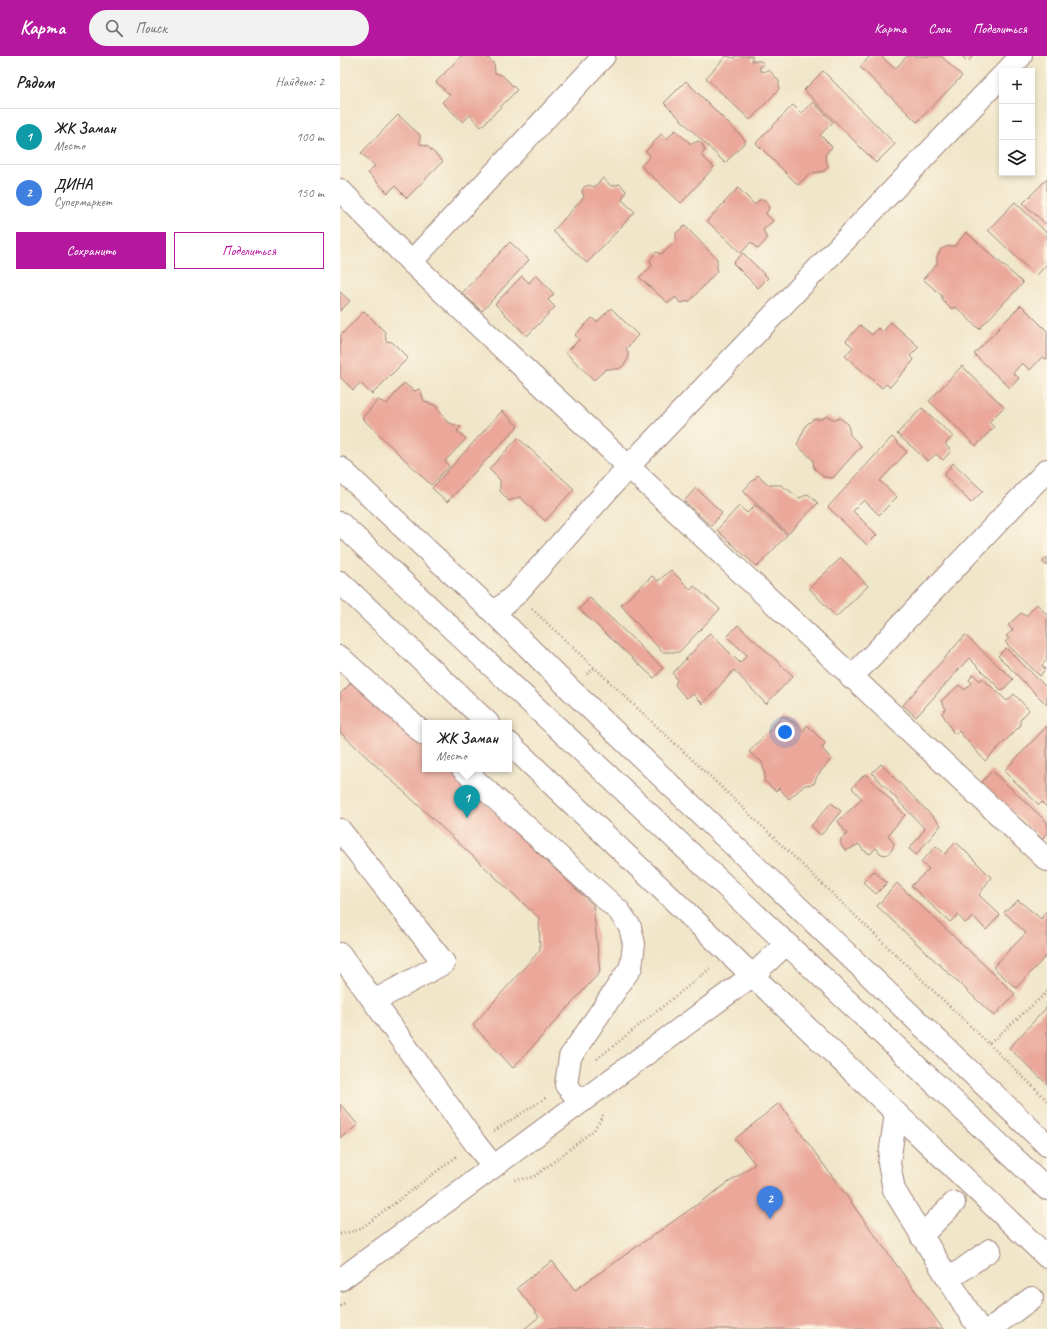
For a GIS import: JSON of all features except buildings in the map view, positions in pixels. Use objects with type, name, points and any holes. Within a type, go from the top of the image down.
[{"type":"street","points":[[411,262],[604,56]]},
{"type":"street","points":[[1010,68],[1021,56]]},
{"type":"street","points":[[494,613],[516,594],[628,467],[999,79]]},
{"type":"street","points":[[340,190],[411,262],[851,678],[1047,860]]},
{"type":"street","points":[[340,468],[494,613],[577,696],[1047,1145]]},
{"type":"street","points":[[851,678],[1047,470]]},
{"type":"street","points":[[340,523],[1047,1189]]},
{"type":"street","points":[[340,582],[485,720]]},
{"type":"street","points":[[340,657],[422,732]]},
{"type":"street","points":[[512,746],[1047,1257]]},
{"type":"street","points":[[466,772],[619,911],[630,927],[634,944],[631,967],[570,1057],[566,1085],[581,1102]]},
{"type":"street","points":[[340,830],[444,963],[374,1001]]},
{"type":"street","points":[[340,1280],[753,976],[787,943]]},
{"type":"street","points":[[340,954],[493,1166]]},
{"type":"street","points":[[896,1113],[889,1163],[894,1190],[979,1329]]},
{"type":"street","points":[[921,1236],[954,1203]]},
{"type":"street","points":[[948,1279],[990,1250]]},
{"type":"street","points":[[990,1329],[1032,1298]]},
{"type":"path","points":[[516,594],[718,782],[1047,1100]]},
{"type":"path","points":[[596,1060],[729,953]]},
{"type":"path","points":[[989,1044],[1047,992]]},
{"type":"path","points":[[340,1234],[359,1230],[475,1143],[566,1085]]},
{"type":"place","name":"ЖК Заман","points":[[467,818]]},
{"type":"place","name":"ДИНА","points":[[770,1219]]}]
